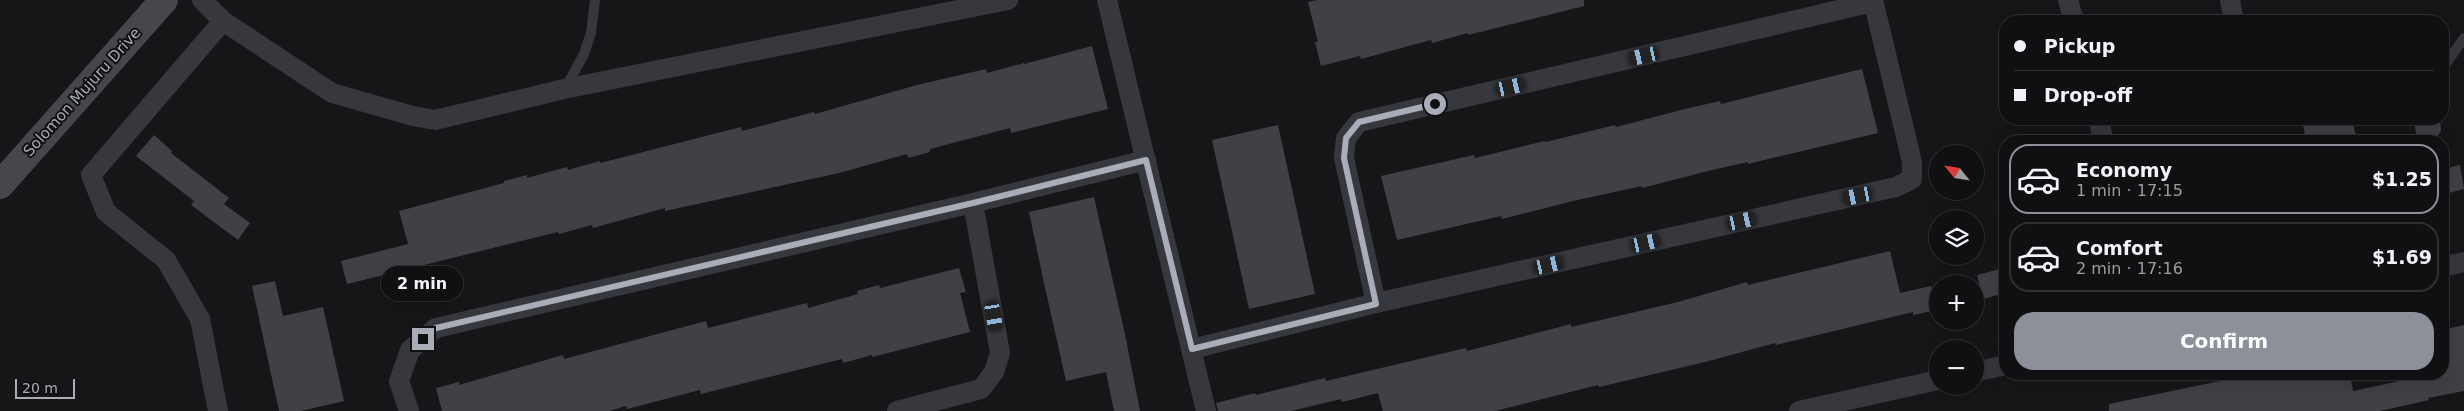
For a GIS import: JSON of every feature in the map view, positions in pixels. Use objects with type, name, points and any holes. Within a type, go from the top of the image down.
[{"type":"street","name":"Solomon Mujuru Drive","points":[[0,185],[164,0]]},
{"type":"street","points":[[202,0],[223,22],[332,93],[412,116],[435,120],[564,89],[1008,0]]},
{"type":"street","points":[[1107,0],[1206,411]]},
{"type":"street","points":[[2068,0],[2072,15]]},
{"type":"street","points":[[2230,0],[2233,15]]},
{"type":"street","points":[[1192,349],[1376,304],[1896,187],[1912,179],[1912,162],[1873,1],[1359,122],[1346,138],[1344,158],[1376,304]]},
{"type":"street","points":[[218,411],[200,318],[166,260],[106,212],[91,175],[223,22]]},
{"type":"street","points":[[409,411],[400,381],[410,350],[436,328],[973,203],[1146,160]]},
{"type":"street","points":[[897,411],[981,389],[994,372],[1000,353],[973,203]]},
{"type":"street","points":[[2449,265],[2464,262]]},
{"type":"street","points":[[1984,370],[1999,366]]},
{"type":"street","points":[[1799,411],[1929,382]]},
{"type":"lane","points":[[564,89],[586,47],[591,33],[595,0]]},
{"type":"lane","points":[[2449,59],[2464,38]]},
{"type":"building","points":[[1317,0],[1584,0],[1584,6],[1468,35],[1468,33],[1432,43],[1431,40],[1361,59],[1360,56],[1321,66],[1315,42],[1318,42],[1308,2]]},
{"type":"building","points":[[1092,46],[1108,109],[1011,133],[1010,128],[930,149],[930,152],[908,158],[907,154],[839,173],[665,211],[665,208],[593,228],[592,225],[559,234],[558,232],[347,284],[341,261],[408,244],[399,211],[527,175],[527,178],[567,167],[568,170],[600,161],[600,163],[741,127],[742,131],[814,112],[815,114],[917,85],[986,69],[987,73]]},
{"type":"building","points":[[1862,69],[1878,133],[1748,164],[1748,162],[1712,170],[1642,188],[1642,186],[1502,219],[1501,216],[1397,240],[1381,176],[1474,155],[1475,158],[1615,125],[1616,127],[1720,101],[1721,104]]},
{"type":"building","points":[[1278,125],[1315,294],[1249,309],[1212,140]]},
{"type":"building","points":[[2303,125],[2353,125],[2356,135],[2305,135]]},
{"type":"building","points":[[2415,125],[2440,125],[2441,131],[2438,135],[2416,134]]},
{"type":"building","points":[[154,135],[172,151],[171,153],[229,198],[224,204],[250,223],[238,240],[191,205],[194,201],[136,156]]},
{"type":"building","points":[[2460,165],[2464,189],[2449,193],[2449,167]]},
{"type":"building","points":[[1094,197],[1140,411],[1114,411],[1106,372],[1066,381],[1042,274],[1029,212]]},
{"type":"building","points":[[1890,251],[1900,293],[1929,286],[1929,312],[1913,315],[1913,312],[1776,345],[1775,343],[1705,362],[1599,387],[1598,385],[1495,411],[1383,411],[1378,393],[1342,402],[1341,399],[1291,411],[1218,411],[1216,403],[1325,378],[1326,381],[1466,348],[1467,351],[1571,324],[1571,327],[1678,302],[1747,282],[1748,285]]},
{"type":"building","points":[[959,268],[966,292],[960,293],[970,332],[872,357],[872,355],[843,363],[842,359],[701,394],[700,390],[627,409],[626,406],[609,411],[442,411],[436,388],[459,382],[459,385],[563,355],[564,359],[706,321],[708,328],[807,303],[808,308],[858,294],[857,291],[879,285],[880,288]]},
{"type":"building","points":[[1999,269],[1999,295],[1984,299],[1984,275],[1977,275]]},
{"type":"building","points":[[275,281],[283,316],[323,307],[344,401],[301,411],[279,411],[252,286]]},
{"type":"building","points":[[2464,325],[2464,391],[2428,398],[2429,400],[2380,411],[2109,411],[2109,404],[2225,380],[2351,380],[2353,391],[2405,380],[2449,380],[2449,328]]},
{"type":"route","points":[[423,339],[436,328],[973,203],[1146,160],[1192,349],[1376,304],[1344,158],[1346,138],[1359,122],[1435,104]]}]
